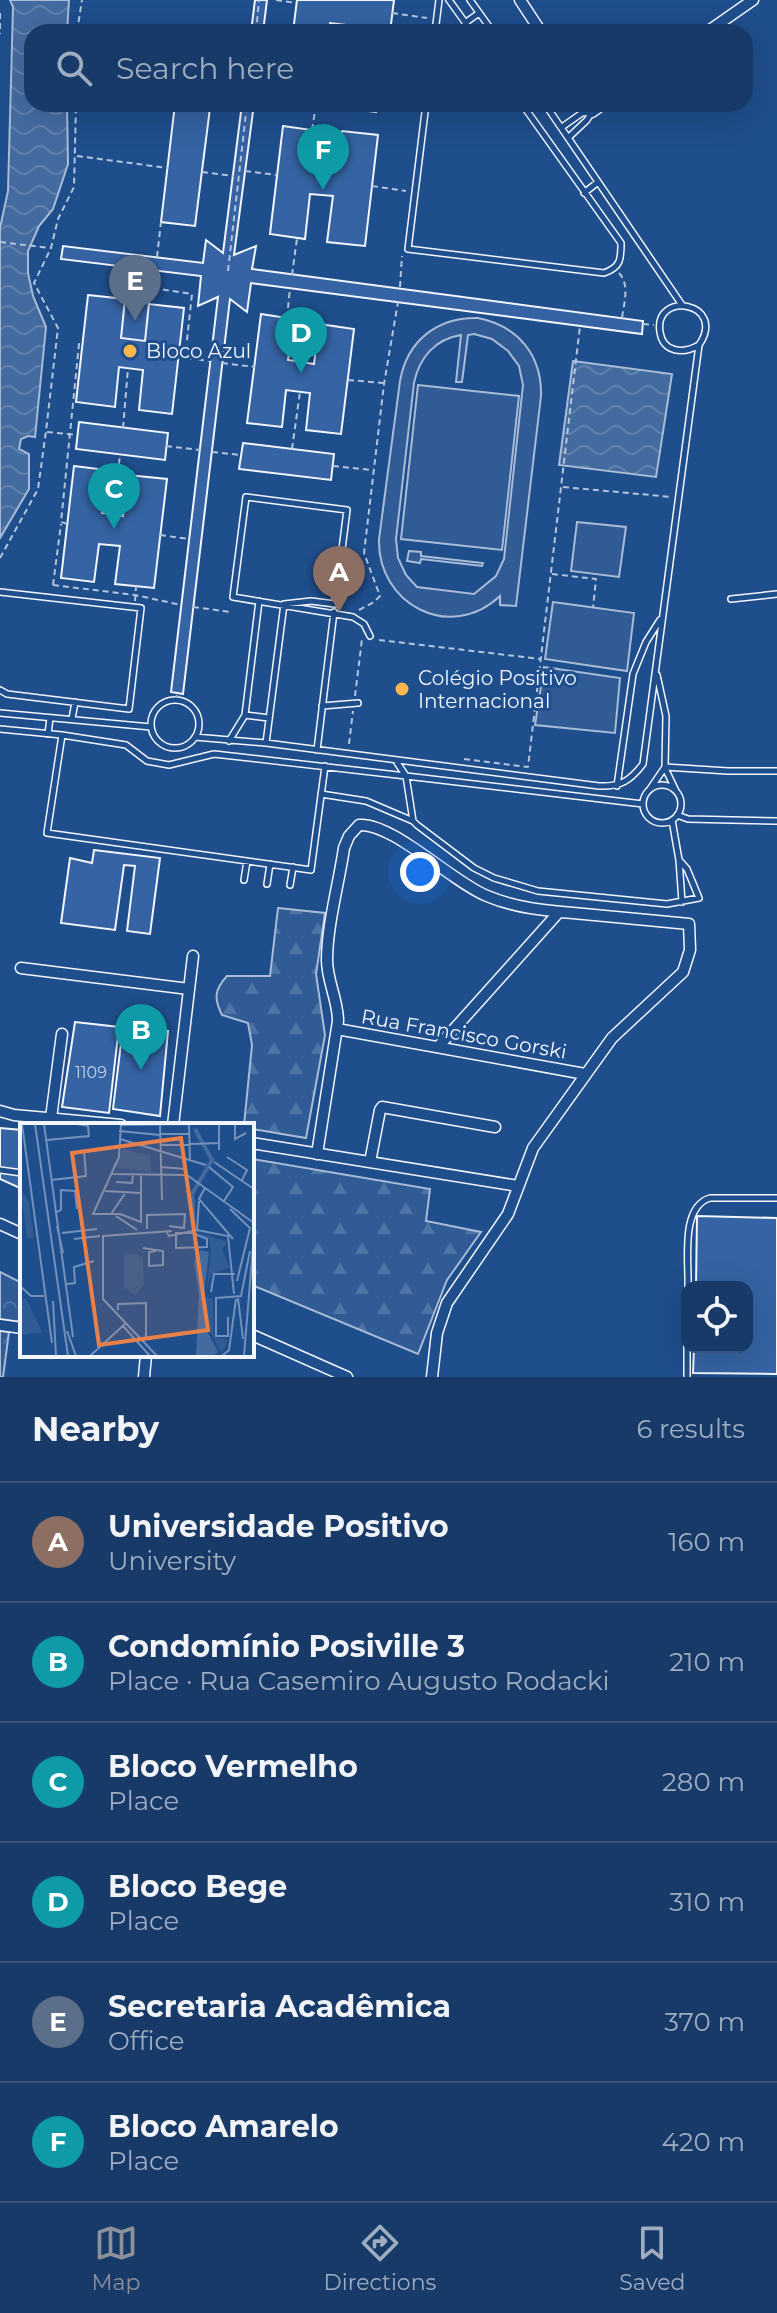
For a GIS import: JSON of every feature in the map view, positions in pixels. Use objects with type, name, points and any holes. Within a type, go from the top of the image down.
[{"type":"street","points":[[520,0],[536,24]]},
{"type":"street","points":[[718,24],[753,0]]},
{"type":"street","points":[[317,1154],[338,1014],[329,978],[328,951],[344,848],[359,825],[376,826],[388,832],[452,877],[484,895],[518,906],[689,924],[690,950],[683,972],[615,1034],[533,1148],[501,1225],[447,1303],[437,1333],[432,1377]]},
{"type":"street","points":[[438,1047],[559,912]]},
{"type":"street","points":[[173,1123],[193,956]]},
{"type":"street","points":[[21,968],[189,989]]},
{"type":"street","name":"Rua Francisco Gorski","points":[[337,1029],[585,1074]]},
{"type":"street","points":[[51,1118],[62,1034]]},
{"type":"street","points":[[370,1162],[382,1107],[495,1127]]},
{"type":"street","points":[[0,1111],[101,1123]]},
{"type":"street","points":[[254,1143],[518,1186]]},
{"type":"street","points":[[0,1224],[20,1233]]},
{"type":"street","points":[[0,1325],[20,1328]]},
{"type":"street","points":[[254,1336],[347,1377]]},
{"type":"street","points":[[144,1377],[146,1357]]},
{"type":"lane","points":[[436,24],[439,0]]},
{"type":"lane","points":[[449,0],[465,23],[479,13]]},
{"type":"lane","points":[[470,0],[487,24]]},
{"type":"lane","points":[[425,112],[408,249],[604,273],[615,269],[621,261],[621,243],[528,112]]},
{"type":"lane","points":[[551,112],[682,305]]},
{"type":"lane","points":[[562,127],[583,112]]},
{"type":"lane","points":[[569,137],[584,124],[588,112]]},
{"type":"lane","points":[[584,193],[598,182]]},
{"type":"lane","points":[[195,737],[617,787],[632,779],[643,764],[677,497],[699,345],[706,328],[704,319],[691,306],[670,308],[662,316],[659,326],[661,338],[668,347],[689,351],[699,345]]},
{"type":"lane","points":[[284,604],[311,601],[335,604],[347,510],[246,497],[233,597],[353,617],[364,624],[370,636]]},
{"type":"lane","points":[[0,592],[141,608],[129,709],[7,694],[0,690]]},
{"type":"lane","points":[[731,599],[777,594]]},
{"type":"lane","points":[[229,741],[245,715],[259,601]]},
{"type":"lane","points":[[266,743],[284,604]]},
{"type":"lane","points":[[317,750],[334,612]]},
{"type":"lane","points":[[617,787],[633,674],[646,642],[662,617]]},
{"type":"lane","points":[[656,670],[666,716],[665,767],[680,807],[674,817],[682,902]]},
{"type":"lane","points":[[176,701],[187,703],[199,722],[195,737],[184,747],[169,748],[157,741],[151,727],[156,710],[166,702],[176,701]]},
{"type":"lane","points":[[72,719],[75,702]]},
{"type":"lane","points":[[322,706],[356,704]]},
{"type":"lane","points":[[0,713],[151,727]]},
{"type":"lane","points":[[245,715],[269,718]]},
{"type":"lane","points":[[48,734],[50,718]]},
{"type":"lane","points":[[0,729],[126,745],[147,761],[169,765],[214,754],[643,804]]},
{"type":"lane","points":[[62,735],[47,833],[311,870],[325,766]]},
{"type":"lane","points":[[237,757],[238,742]]},
{"type":"lane","points":[[396,760],[406,776],[413,821]]},
{"type":"lane","points":[[665,767],[777,771]]},
{"type":"lane","points":[[665,767],[643,804],[654,821],[674,817],[777,821]]},
{"type":"lane","points":[[650,789],[667,785],[676,791]]},
{"type":"lane","points":[[321,794],[366,801],[413,821],[474,868],[538,891],[640,902],[682,902],[699,898],[687,869],[679,860]]},
{"type":"lane","points":[[244,880],[247,861]]},
{"type":"lane","points":[[267,884],[270,864]]},
{"type":"lane","points":[[290,885],[293,867]]},
{"type":"lane","points":[[0,1170],[20,1173]]},
{"type":"lane","points":[[688,1281],[690,1221],[692,1210],[700,1201],[710,1198],[777,1198]]},
{"type":"lane","points":[[687,1353],[687,1377]]},
{"type":"path","points":[[78,24],[82,0]]},
{"type":"path","points":[[257,24],[259,0]]},
{"type":"path","points":[[276,0],[296,3]]},
{"type":"path","points":[[0,13],[0,34]]},
{"type":"path","points":[[392,13],[436,19]]},
{"type":"path","points":[[0,558],[35,497],[58,328],[34,283],[51,248],[58,219],[74,187],[76,112]]},
{"type":"path","points":[[228,271],[246,112]]},
{"type":"path","points":[[312,130],[315,112]]},
{"type":"path","points":[[76,156],[168,168]]},
{"type":"path","points":[[245,171],[277,175]]},
{"type":"path","points":[[202,172],[233,176]]},
{"type":"path","points":[[372,186],[407,191]]},
{"type":"path","points":[[157,257],[161,222]]},
{"type":"path","points":[[292,275],[297,238]]},
{"type":"path","points":[[0,242],[51,248]]},
{"type":"path","points":[[615,269],[623,276],[626,292],[622,318]]},
{"type":"path","points":[[153,288],[155,271]]},
{"type":"path","points":[[140,292],[140,287],[192,294],[185,358]]},
{"type":"path","points":[[287,318],[290,288]]},
{"type":"path","points":[[353,617],[380,596],[364,553],[384,384],[398,302]]},
{"type":"path","points":[[643,324],[659,326]]},
{"type":"path","points":[[453,758],[528,767],[580,326]]},
{"type":"path","points":[[82,345],[79,344],[53,585],[135,595],[181,605]]},
{"type":"path","points":[[178,357],[210,361]]},
{"type":"path","points":[[222,363],[255,367]]},
{"type":"path","points":[[123,428],[128,368]]},
{"type":"path","points":[[348,380],[384,384]]},
{"type":"path","points":[[292,449],[300,392]]},
{"type":"path","points":[[46,431],[77,435]]},
{"type":"path","points":[[166,446],[200,450]]},
{"type":"path","points":[[212,452],[241,455]]},
{"type":"path","points":[[113,514],[120,455]]},
{"type":"path","points":[[333,466],[373,471]]},
{"type":"path","points":[[562,487],[677,497]]},
{"type":"path","points":[[61,522],[67,524]]},
{"type":"path","points":[[160,535],[189,539]]},
{"type":"path","points":[[551,574],[596,579],[593,608]]},
{"type":"path","points":[[134,608],[136,586]]},
{"type":"path","points":[[193,607],[231,612]]},
{"type":"path","points":[[349,746],[362,638],[541,659]]},
{"type":"path","points":[[176,701],[177,693]]},
{"type":"green space","points":[[478,318],[492,322],[516,335],[532,355],[541,396],[516,606],[500,605],[500,596],[480,610],[460,616],[439,616],[420,610],[403,598],[390,582],[382,562],[379,539],[404,367],[409,354],[426,334],[463,319]],"holes":[[[461,335],[456,382],[462,382],[468,335],[492,339],[508,351],[519,366],[523,385],[504,559],[496,576],[474,594],[417,587],[406,575],[398,558],[396,539],[416,374],[424,358],[436,345]]]},
{"type":"green space","points":[[418,385],[519,396],[502,550],[401,539]]},
{"type":"green space","points":[[577,522],[626,527],[619,577],[571,571]]},
{"type":"green space","points":[[409,551],[421,552],[421,556],[483,563],[482,566],[421,559],[420,563],[407,561]]},
{"type":"green space","points":[[553,602],[634,613],[627,671],[545,659]]},
{"type":"green space","points":[[544,667],[620,678],[615,733],[535,725]]},
{"type":"green space","points":[[278,908],[325,913],[316,974],[325,1035],[306,1138],[254,1129],[254,1123],[244,1123],[252,1045],[248,1023],[222,1015],[217,999],[218,990],[227,976],[270,976]]},
{"type":"green space","points":[[254,1159],[430,1189],[426,1221],[481,1232],[447,1280],[418,1354],[254,1286]]},
{"type":"green space","points":[[0,1272],[20,1282],[20,1322],[0,1319]]},
{"type":"green space","points":[[0,1331],[9,1332],[3,1377],[0,1377]]},
{"type":"water","points":[[10,0],[69,0],[68,24],[24,24],[24,112],[67,112],[68,164],[53,209],[39,226],[28,251],[28,273],[33,296],[46,327],[35,437],[21,439],[19,449],[29,454],[29,489],[0,538],[0,228],[8,191],[13,7]]},
{"type":"water","points":[[573,361],[672,374],[656,477],[559,465]]},
{"type":"building","points":[[255,0],[267,0],[264,24],[252,24]]},
{"type":"building","points":[[297,0],[394,0],[391,24],[294,24]]},
{"type":"building","points":[[174,112],[209,112],[195,226],[161,222]]},
{"type":"building","points":[[241,112],[253,112],[234,255],[256,246],[252,269],[643,321],[642,334],[251,283],[247,312],[230,299],[183,694],[171,692],[218,297],[198,306],[201,276],[61,259],[63,246],[203,263],[206,240],[223,253]]},
{"type":"building","points":[[283,126],[319,131],[315,167],[337,170],[342,131],[378,135],[365,246],[327,242],[333,196],[310,194],[305,239],[270,234]]},
{"type":"building","points":[[126,290],[150,293],[145,341],[121,338]]},
{"type":"building","name":"Bloco Azul","points":[[88,295],[125,299],[121,338],[145,341],[149,304],[184,308],[172,414],[139,410],[143,370],[119,367],[115,407],[76,402]]},
{"type":"building","points":[[261,314],[294,319],[288,360],[314,364],[319,324],[354,329],[341,434],[306,430],[310,393],[286,390],[282,427],[247,423]]},
{"type":"building","points":[[79,422],[168,433],[165,460],[76,449]]},
{"type":"building","points":[[243,443],[334,454],[331,480],[239,469]]},
{"type":"building","points":[[74,466],[107,470],[102,513],[123,516],[128,475],[167,479],[154,588],[115,584],[120,546],[99,544],[94,582],[61,578]]},
{"type":"building","points":[[94,850],[160,858],[150,934],[127,931],[135,866],[124,865],[115,930],[61,923],[70,858],[92,863]]},
{"type":"building","points":[[75,1022],[119,1027],[109,1113],[62,1107]]},
{"type":"building","points":[[123,1027],[168,1031],[160,1116],[113,1109]]},
{"type":"building","points":[[0,1128],[20,1130],[20,1188],[0,1179]]},
{"type":"building","points":[[697,1216],[777,1218],[777,1374],[693,1373],[694,1353],[753,1353],[753,1281],[696,1281]]},
{"type":"place","name":"Bloco Amarelo","points":[[323,190]]},
{"type":"place","name":"Secretaria Acadêmica","points":[[135,321]]},
{"type":"place","name":"Bloco Azul","points":[[130,351]]},
{"type":"place","name":"Bloco Bege","points":[[301,373]]},
{"type":"place","name":"Bloco Vermelho","points":[[114,529]]},
{"type":"place","name":"Universidade Positivo","points":[[339,612]]},
{"type":"place","name":"Colégio Positivo Internacional","points":[[402,689]]},
{"type":"place","name":"Condomínio Posiville 3","points":[[141,1070]]}]
